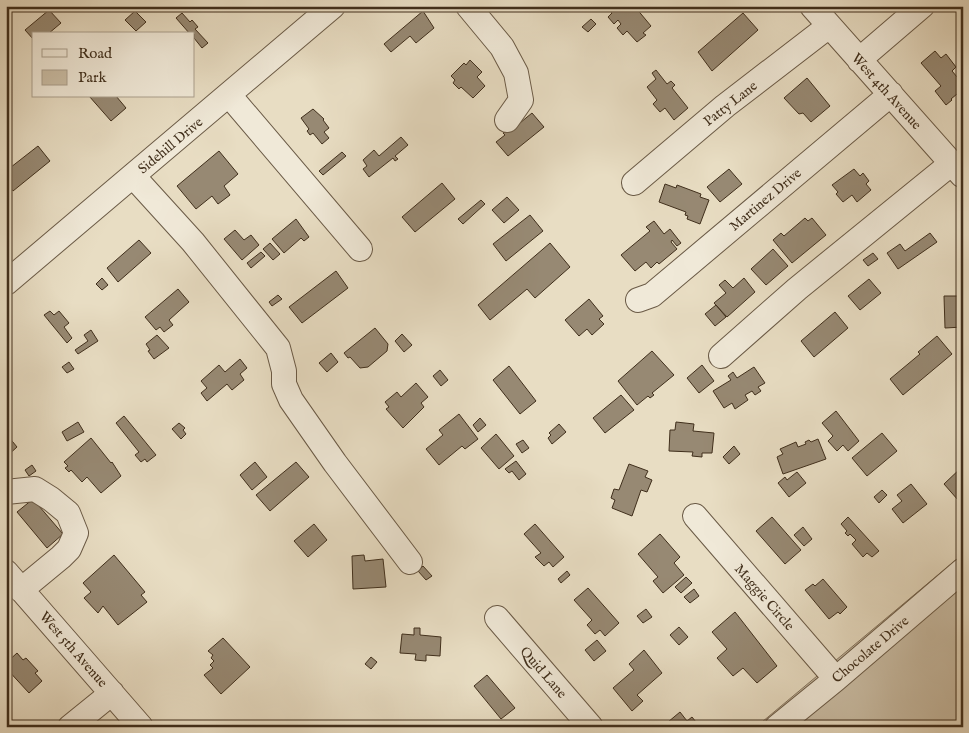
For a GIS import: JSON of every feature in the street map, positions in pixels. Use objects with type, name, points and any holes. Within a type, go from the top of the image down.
[{"type":"street","points":[[468,6],[502,47],[516,72],[521,100],[507,120]]},
{"type":"street","name":"West 4th Avenue","points":[[812,6],[957,170]]},
{"type":"street","points":[[859,60],[922,6]]},
{"type":"street","name":"Sidehill Drive","points":[[6,283],[329,7]]},
{"type":"street","name":"Patty Lane","points":[[634,182],[725,106],[829,26]]},
{"type":"street","name":"Martinez Drive","points":[[638,300],[652,295],[891,94]]},
{"type":"street","points":[[228,95],[360,249]]},
{"type":"street","points":[[721,356],[797,289],[957,170]]},
{"type":"street","points":[[133,176],[193,242],[278,348],[284,371],[284,384],[291,400],[335,463],[410,562]]},
{"type":"street","points":[[6,492],[35,489],[68,513],[76,533],[69,549],[61,557],[14,581]]},
{"type":"street","name":"Maggie Circle","points":[[695,516],[836,679]]},
{"type":"street","name":"Chocolate Drive","points":[[776,727],[836,679],[963,570]]},
{"type":"street","name":"West 5th Avenue","points":[[14,581],[141,727]]},
{"type":"street","name":"Quid Lane","points":[[497,618],[592,727]]},
{"type":"street","points":[[70,727],[112,693]]},
{"type":"green space","points":[[963,554],[963,727],[756,727]]},
{"type":"building","points":[[638,6],[636,8],[651,26],[643,33],[646,35],[637,42],[627,31],[623,35],[617,28],[621,24],[618,20],[614,24],[608,17],[612,13],[607,7]]},
{"type":"building","points":[[49,10],[61,23],[50,32],[32,32],[32,38],[25,30]]},
{"type":"building","points":[[135,11],[146,22],[136,31],[125,20]]},
{"type":"building","points":[[423,11],[434,28],[416,43],[410,36],[391,52],[384,44]]},
{"type":"building","points":[[182,13],[190,22],[192,20],[198,27],[195,29],[208,43],[202,48],[195,39],[195,32],[188,32],[176,18]]},
{"type":"building","points":[[743,13],[758,30],[712,71],[698,52]]},
{"type":"building","points":[[591,19],[596,24],[588,32],[582,27]]},
{"type":"building","points":[[935,51],[941,58],[946,54],[956,67],[952,71],[963,84],[963,89],[946,105],[935,91],[941,86],[921,63]]},
{"type":"building","points":[[470,60],[482,72],[477,77],[485,86],[473,98],[461,87],[459,89],[453,83],[455,80],[451,76],[464,63],[466,65]]},
{"type":"building","points":[[656,70],[667,84],[671,81],[675,85],[672,88],[688,108],[674,120],[665,108],[660,112],[653,104],[657,100],[647,87],[656,79],[652,73]]},
{"type":"building","points":[[807,78],[830,106],[811,122],[803,113],[799,114],[784,98]]},
{"type":"building","points":[[91,98],[118,98],[126,108],[111,121]]},
{"type":"building","points":[[313,109],[324,119],[329,128],[324,132],[329,138],[322,144],[313,133],[310,135],[307,131],[309,129],[301,118]]},
{"type":"building","points":[[532,113],[544,127],[508,156],[496,142],[505,135],[503,133],[507,130],[509,132]]},
{"type":"building","points":[[401,137],[408,145],[395,156],[398,159],[395,161],[393,158],[369,177],[363,169],[367,166],[363,160],[374,150],[379,156]]},
{"type":"building","points":[[38,146],[50,161],[13,191],[6,182],[6,171]]},
{"type":"building","points":[[219,151],[238,174],[224,186],[230,195],[218,204],[212,196],[196,209],[177,186]]},
{"type":"building","points":[[342,152],[346,156],[323,175],[319,171]]},
{"type":"building","points":[[729,169],[742,184],[720,202],[707,187]]},
{"type":"building","points":[[854,169],[860,176],[863,173],[869,181],[866,184],[871,190],[857,202],[852,195],[843,202],[836,194],[838,192],[832,185]]},
{"type":"building","points":[[442,183],[455,199],[415,232],[402,217]]},
{"type":"building","points":[[665,184],[676,188],[677,185],[701,194],[700,197],[709,200],[700,224],[687,219],[686,212],[659,202]]},
{"type":"building","points":[[507,197],[519,210],[504,223],[492,210]]},
{"type":"building","points":[[481,200],[485,204],[463,224],[458,219]]},
{"type":"building","points":[[530,215],[543,231],[506,261],[493,244]]},
{"type":"building","points":[[805,218],[808,221],[812,218],[826,235],[792,263],[773,240],[781,233],[784,236]]},
{"type":"building","points":[[296,219],[309,237],[304,241],[301,238],[284,253],[272,239]]},
{"type":"building","points":[[654,221],[664,234],[670,229],[681,243],[677,246],[672,240],[671,242],[677,249],[659,264],[657,262],[651,268],[646,262],[635,271],[621,255],[650,231],[646,227]]},
{"type":"building","points":[[235,230],[244,240],[251,235],[259,245],[242,260],[224,239]]},
{"type":"building","points":[[930,233],[937,242],[898,269],[887,253],[900,244],[905,251]]},
{"type":"building","points":[[139,240],[151,253],[118,282],[107,268]]},
{"type":"building","points":[[270,243],[280,254],[273,260],[263,249]]},
{"type":"building","points":[[550,243],[570,267],[535,298],[527,289],[490,320],[478,305]]},
{"type":"building","points":[[773,249],[788,266],[766,285],[751,269]]},
{"type":"building","points":[[261,252],[265,256],[251,268],[247,263]]},
{"type":"building","points":[[873,253],[878,259],[868,266],[863,260]]},
{"type":"building","points":[[336,271],[348,288],[302,323],[289,307]]},
{"type":"building","points":[[102,278],[108,285],[102,290],[96,284]]},
{"type":"building","points":[[744,278],[755,292],[727,317],[714,303],[726,293],[719,285],[725,280],[733,288]]},
{"type":"building","points":[[869,279],[881,293],[860,310],[848,296]]},
{"type":"building","points":[[178,289],[189,302],[169,320],[173,325],[164,332],[160,327],[156,330],[145,317]]},
{"type":"building","points":[[278,295],[282,299],[272,306],[269,302]]},
{"type":"building","points":[[944,296],[963,296],[963,327],[945,328]]},
{"type":"building","points":[[589,299],[603,316],[599,319],[604,324],[592,335],[587,329],[579,336],[565,320]]},
{"type":"building","points":[[716,305],[726,317],[715,326],[705,314]]},
{"type":"building","points":[[50,311],[54,315],[59,311],[69,323],[64,327],[72,338],[67,343],[44,315]]},
{"type":"building","points":[[835,312],[848,328],[814,357],[801,341]]},
{"type":"building","points":[[375,328],[388,344],[387,351],[368,367],[360,368],[344,353]]},
{"type":"building","points":[[91,330],[98,341],[78,354],[75,350],[88,341],[84,335]]},
{"type":"building","points":[[402,334],[412,345],[404,352],[395,341]]},
{"type":"building","points":[[157,335],[169,348],[154,359],[148,351],[150,350],[146,344]]},
{"type":"building","points":[[937,336],[952,354],[903,395],[890,379],[920,354],[918,352]]},
{"type":"building","points":[[652,351],[674,375],[652,393],[654,395],[650,398],[648,396],[637,405],[618,381]]},
{"type":"building","points":[[331,353],[338,362],[327,372],[319,363]]},
{"type":"building","points":[[240,359],[247,368],[240,374],[244,380],[232,390],[227,384],[207,401],[201,393],[207,388],[201,381],[219,365],[225,372]]},
{"type":"building","points":[[69,362],[74,369],[67,373],[62,367]]},
{"type":"building","points":[[702,365],[714,381],[699,393],[687,378]]},
{"type":"building","points":[[509,366],[536,401],[520,414],[493,380]]},
{"type":"building","points":[[754,367],[765,383],[758,387],[761,391],[755,395],[752,391],[745,395],[748,400],[735,409],[732,403],[724,408],[713,391],[731,380],[728,376],[733,372],[737,378]]},
{"type":"building","points":[[440,370],[448,380],[441,386],[433,376]]},
{"type":"building","points":[[416,383],[428,397],[421,403],[424,407],[403,428],[386,409],[389,407],[385,402],[397,392],[401,397]]},
{"type":"building","points":[[621,395],[634,410],[605,433],[593,418]]},
{"type":"building","points":[[836,411],[859,441],[848,451],[843,445],[837,451],[828,441],[833,436],[822,423]]},
{"type":"building","points":[[459,414],[478,439],[465,449],[462,446],[439,465],[426,449],[443,435],[439,430]]},
{"type":"building","points":[[124,416],[156,455],[147,462],[145,459],[141,462],[135,455],[139,452],[116,423]]},
{"type":"building","points":[[480,418],[486,425],[478,432],[473,425]]},
{"type":"building","points":[[78,422],[84,432],[67,441],[62,432]]},
{"type":"building","points":[[676,422],[694,424],[693,431],[714,433],[712,453],[702,453],[702,457],[692,456],[693,452],[669,451],[670,430],[675,430]]},
{"type":"building","points":[[179,423],[185,428],[183,430],[186,434],[181,439],[172,429]]},
{"type":"building","points":[[559,424],[566,432],[552,444],[548,438],[551,435],[549,433]]},
{"type":"building","points":[[882,433],[897,451],[867,476],[852,458]]},
{"type":"building","points":[[496,434],[514,456],[499,469],[481,448]]},
{"type":"building","points":[[8,436],[17,447],[6,457],[6,437]]},
{"type":"building","points":[[91,438],[112,462],[121,476],[101,493],[87,477],[82,482],[71,470],[69,472],[65,468],[68,466],[64,462]]},
{"type":"building","points":[[818,439],[826,459],[783,474],[777,457],[783,454],[780,449],[796,442],[798,447],[806,444],[805,442],[809,440],[811,442]]},
{"type":"building","points":[[523,440],[529,448],[522,453],[516,444]]},
{"type":"building","points":[[734,446],[740,454],[729,464],[723,457]]},
{"type":"building","points":[[516,461],[526,474],[519,480],[512,471],[509,473],[505,469]]},
{"type":"building","points":[[255,462],[267,477],[252,490],[240,475]]},
{"type":"building","points":[[296,462],[309,477],[270,511],[256,495]]},
{"type":"building","points":[[629,464],[648,471],[645,477],[652,480],[647,492],[641,490],[632,516],[612,508],[615,500],[611,498],[614,489],[619,490]]},
{"type":"building","points":[[32,465],[36,471],[29,476],[25,470]]},
{"type":"building","points":[[963,466],[963,496],[958,500],[944,484]]},
{"type":"building","points":[[797,472],[806,483],[789,497],[778,483],[785,477],[787,480]]},
{"type":"building","points":[[911,484],[927,504],[903,523],[892,509],[902,501],[897,495]]},
{"type":"building","points":[[882,490],[887,495],[879,503],[874,497]]},
{"type":"building","points":[[33,499],[63,534],[47,548],[17,512]]},
{"type":"building","points":[[772,517],[801,550],[785,564],[756,531]]},
{"type":"building","points":[[848,517],[879,551],[872,557],[867,553],[863,557],[852,544],[856,540],[850,534],[848,536],[845,533],[847,531],[841,524]]},
{"type":"building","points":[[314,524],[327,540],[308,557],[294,541]]},
{"type":"building","points":[[535,524],[564,557],[553,567],[549,562],[544,566],[535,557],[541,553],[524,534]]},
{"type":"building","points":[[803,527],[812,539],[804,546],[794,535]]},
{"type":"building","points":[[660,534],[680,557],[674,563],[684,575],[663,593],[653,581],[658,577],[638,554]]},
{"type":"building","points":[[114,555],[145,592],[141,595],[147,602],[118,625],[103,606],[98,613],[84,598],[91,592],[83,583]]},
{"type":"building","points":[[364,555],[365,561],[383,559],[386,587],[353,589],[352,556]]},
{"type":"building","points":[[423,566],[432,576],[426,580],[418,571]]},
{"type":"building","points":[[567,571],[570,575],[561,583],[558,579]]},
{"type":"building","points":[[686,577],[692,583],[681,593],[675,587]]},
{"type":"building","points":[[823,579],[847,607],[840,614],[838,612],[829,619],[805,590],[813,584],[815,586]]},
{"type":"building","points":[[588,588],[619,623],[605,636],[600,630],[595,634],[587,625],[592,620],[574,600]]},
{"type":"building","points":[[694,589],[699,596],[690,603],[684,597]]},
{"type":"building","points":[[646,609],[652,617],[643,623],[637,616]]},
{"type":"building","points":[[735,612],[777,666],[757,683],[743,668],[733,676],[717,658],[727,649],[712,632]]},
{"type":"building","points":[[679,627],[688,637],[679,645],[670,635]]},
{"type":"building","points":[[414,628],[420,628],[420,635],[441,637],[440,656],[426,655],[426,661],[415,660],[416,654],[400,653],[402,634],[414,635]]},
{"type":"building","points":[[223,638],[250,667],[221,694],[204,675],[213,668],[210,665],[214,661],[211,658],[213,655],[208,651]]},
{"type":"building","points":[[597,640],[606,651],[594,661],[585,650]]},
{"type":"building","points":[[644,650],[662,673],[637,695],[643,701],[632,711],[613,688],[634,670],[629,664]]},
{"type":"building","points":[[17,653],[23,660],[26,658],[38,671],[35,673],[42,681],[29,693],[6,668],[6,663]]},
{"type":"building","points":[[371,657],[377,662],[371,669],[365,664]]},
{"type":"building","points":[[487,675],[515,708],[501,719],[474,686]]},
{"type":"building","points":[[680,712],[687,721],[692,717],[700,727],[662,727]]}]
